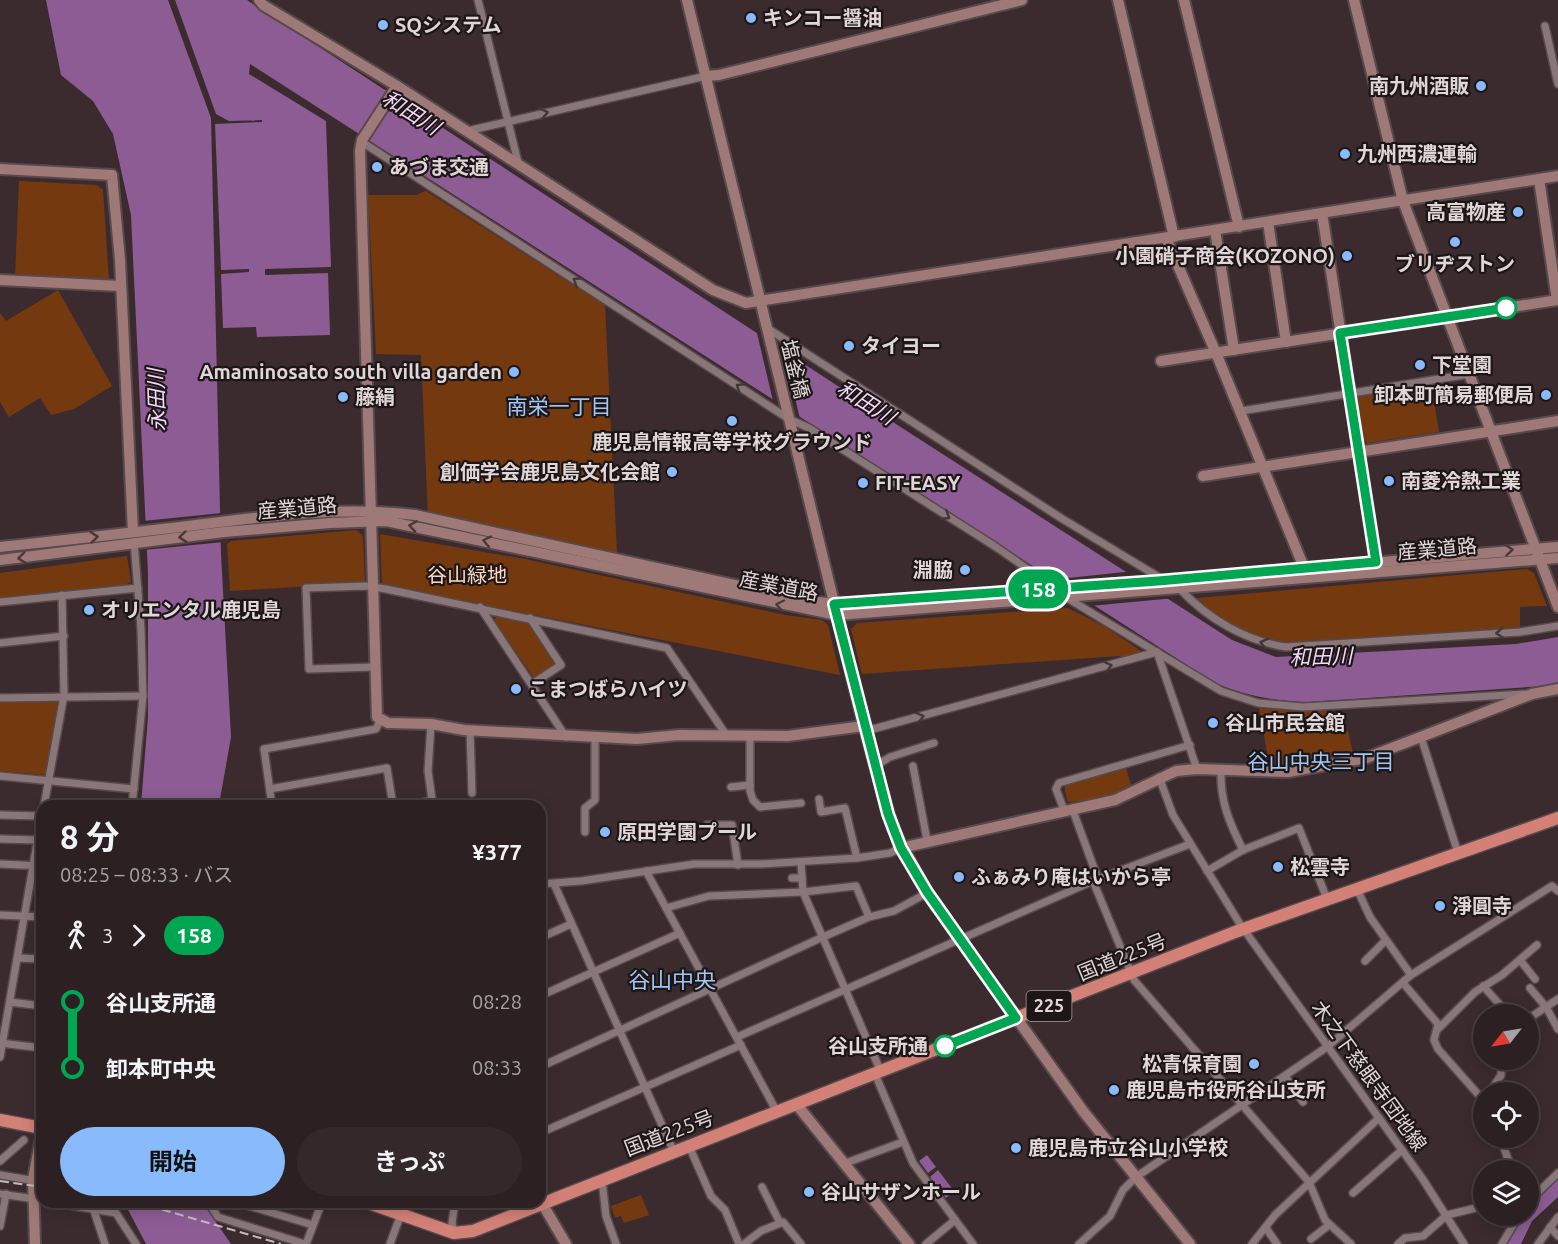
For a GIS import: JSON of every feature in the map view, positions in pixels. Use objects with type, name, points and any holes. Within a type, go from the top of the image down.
[{"type":"highway","name":"国道225号","points":[[546,1198],[602,1180],[1245,929],[1558,818]]},
{"type":"highway","points":[[0,1120],[36,1129]]},
{"type":"highway","points":[[383,1208],[456,1239]]},
{"type":"highway","name":"国道225号","points":[[456,1239],[523,1208]]},
{"type":"street","points":[[260,0],[263,5],[395,89],[467,131],[713,290],[746,303],[1558,176]]},
{"type":"street","points":[[478,0],[519,166]]},
{"type":"street","name":"塩釜橋","points":[[687,0],[864,726],[888,814],[901,848],[927,892],[1016,1018],[1136,1178],[1190,1244]]},
{"type":"street","points":[[467,131],[706,75],[719,75],[1022,0]]},
{"type":"street","points":[[1118,0],[1170,238],[1306,573]]},
{"type":"street","points":[[1184,0],[1239,227]]},
{"type":"street","points":[[1354,0],[1403,201],[1558,607]]},
{"type":"street","points":[[1545,26],[1558,84]]},
{"type":"street","points":[[380,721],[376,715],[360,152],[362,141],[395,89]]},
{"type":"street","points":[[362,141],[789,419],[837,446],[1058,588]]},
{"type":"street","points":[[0,169],[112,175],[118,232],[138,537],[143,696],[133,800]]},
{"type":"street","points":[[1161,361],[1558,300],[1539,179]]},
{"type":"street","points":[[1322,213],[1376,562]]},
{"type":"street","points":[[1268,222],[1286,342]]},
{"type":"street","points":[[1215,230],[1234,350]]},
{"type":"street","points":[[0,280],[120,286]]},
{"type":"street","points":[[767,330],[1168,585],[1239,634],[1265,644],[1286,647],[1520,632],[1558,626]]},
{"type":"street","points":[[1241,411],[1470,374]]},
{"type":"street","points":[[1203,476],[1558,421]]},
{"type":"street","name":"産業道路","points":[[0,547],[138,537],[224,527],[415,515],[803,600],[834,604],[1058,588],[1168,585],[1306,573],[1376,562],[1558,547]]},
{"type":"street","name":"産業道路","points":[[371,516],[837,615],[1071,598],[1168,585],[1306,573],[1558,558]]},
{"type":"street","name":"産業道路","points":[[0,560],[138,537]]},
{"type":"street","points":[[0,602],[138,588]]},
{"type":"street","points":[[375,667],[309,669],[306,588],[373,588],[480,607],[670,649],[726,736]]},
{"type":"street","points":[[45,800],[64,695],[62,595]]},
{"type":"street","points":[[1071,598],[1221,691],[1273,706],[1303,707],[1532,694],[1558,689]]},
{"type":"street","points":[[480,607],[566,737]]},
{"type":"street","points":[[530,618],[561,664],[532,684]]},
{"type":"street","points":[[0,643],[64,636]]},
{"type":"street","points":[[380,721],[566,737],[637,739],[679,735],[807,735],[864,726],[873,729],[1157,652]]},
{"type":"street","points":[[1157,652],[1197,769]]},
{"type":"street","points":[[546,884],[694,864],[738,865],[801,862],[890,853],[927,840],[1115,800],[1168,773],[1197,769],[1270,773],[1300,771],[1366,758],[1532,694]]},
{"type":"street","points":[[0,698],[64,695],[143,696]]},
{"type":"street","points":[[1485,695],[1492,710]]},
{"type":"street","points":[[271,800],[264,749],[376,729],[380,721]]},
{"type":"street","points":[[431,724],[428,771],[432,800]]},
{"type":"street","points":[[470,730],[472,793]]},
{"type":"street","points":[[750,735],[752,797],[760,807],[801,803]]},
{"type":"street","points":[[585,832],[585,808],[595,800],[595,737]]},
{"type":"street","points":[[1421,737],[1458,853]]},
{"type":"street","points":[[875,766],[890,757],[934,743]]},
{"type":"street","points":[[1190,745],[1059,783],[1056,789],[1068,809],[1131,974],[1241,1106],[1309,1182],[1329,1225],[1351,1244]]},
{"type":"street","points":[[913,766],[927,840]]},
{"type":"street","points":[[270,789],[387,768],[392,800]]},
{"type":"street","points":[[1221,771],[1220,790],[1226,814],[1244,850]]},
{"type":"street","points":[[0,776],[134,789]]},
{"type":"street","name":"木之下慈眼寺団地線","points":[[1159,777],[1173,815],[1207,871],[1245,929],[1447,1215],[1464,1244]]},
{"type":"street","points":[[731,787],[750,785]]},
{"type":"street","points":[[819,799],[821,812],[845,808],[857,858]]},
{"type":"street","points":[[0,815],[36,815]]},
{"type":"street","points":[[707,825],[732,825],[738,865]]},
{"type":"street","points":[[1207,871],[1244,850],[1299,828],[1327,899]]},
{"type":"street","points":[[0,839],[36,840]]},
{"type":"street","points":[[737,1037],[1095,880],[1190,844]]},
{"type":"street","points":[[801,862],[803,892],[846,989],[903,1142],[926,1182],[974,1244]]},
{"type":"street","points":[[0,864],[36,866]]},
{"type":"street","points":[[646,871],[777,1112]]},
{"type":"street","points":[[0,1057],[36,874]]},
{"type":"street","points":[[792,878],[802,878]]},
{"type":"street","points":[[554,884],[674,1152]]},
{"type":"street","points":[[666,908],[709,896],[803,892],[856,886],[869,917]]},
{"type":"street","points":[[1079,1244],[1110,1216],[1123,1190],[1136,1178],[1328,1047],[1411,975],[1552,886],[1558,891]]},
{"type":"street","points":[[1357,889],[1385,941],[1411,975]]},
{"type":"street","points":[[546,1064],[823,937],[869,917],[894,911],[927,892]]},
{"type":"street","points":[[0,915],[36,917]]},
{"type":"street","points":[[546,935],[571,924]]},
{"type":"street","points":[[546,993],[680,933]]},
{"type":"street","points":[[1365,961],[1385,941]]},
{"type":"street","points":[[1473,1089],[1438,1049],[1434,1040],[1438,1029],[1483,986],[1537,945]]},
{"type":"street","points":[[18,958],[36,958]]},
{"type":"street","points":[[1520,960],[1535,978]]},
{"type":"street","points":[[1403,983],[1436,1020],[1438,1029]]},
{"type":"street","points":[[1483,986],[1499,1004]]},
{"type":"street","points":[[1530,988],[1546,1006],[1558,1029]]},
{"type":"street","points":[[1539,1011],[1558,999]]},
{"type":"street","points":[[10,1002],[36,1005]]},
{"type":"street","points":[[1,1043],[36,1047]]},
{"type":"street","points":[[546,1130],[741,1045]]},
{"type":"street","points":[[1285,1076],[1303,1102]]},
{"type":"street","points":[[797,1104],[904,1243]]},
{"type":"street","points":[[1252,1244],[1275,1215],[1379,1118]]},
{"type":"street","points":[[0,1161],[24,1140]]},
{"type":"street","points":[[843,1164],[903,1142]]},
{"type":"street","points":[[689,1146],[711,1196],[725,1210],[739,1244]]},
{"type":"street","points":[[1353,1194],[1402,1150]]},
{"type":"street","points":[[1539,1191],[1558,1173]]},
{"type":"street","points":[[0,1175],[36,1180]]},
{"type":"street","points":[[602,1180],[606,1216],[616,1244]]},
{"type":"street","points":[[762,1187],[780,1223]]},
{"type":"street","points":[[0,1226],[3,1194],[36,1200]]},
{"type":"street","points":[[35,1244],[37,1208]]},
{"type":"street","points":[[105,1244],[93,1208],[110,1211],[120,1216],[136,1244]]},
{"type":"street","points":[[212,1208],[218,1217],[305,1244],[320,1208]]},
{"type":"street","points":[[268,1208],[313,1225]]},
{"type":"street","points":[[454,1208],[452,1223],[456,1239]]},
{"type":"street","points":[[546,1208],[566,1244]]},
{"type":"street","points":[[1399,1244],[1405,1238],[1424,1236],[1447,1215],[1473,1209]]},
{"type":"street","points":[[390,1244],[400,1214]]},
{"type":"street","points":[[1538,1244],[1558,1217]]},
{"type":"street","points":[[926,1244],[955,1220]]},
{"type":"street","points":[[744,1244],[761,1231],[780,1223],[787,1224],[801,1244]]},
{"type":"street","points":[[1311,1239],[1329,1225]]},
{"type":"street","points":[[1502,1244],[1513,1226]]},
{"type":"street","points":[[1550,1227],[1558,1236]]},
{"type":"street","points":[[1266,1228],[1277,1244]]},
{"type":"green space","points":[[19,181],[97,185],[103,190],[109,281],[15,277]]},
{"type":"green space","points":[[426,191],[605,305],[617,554],[428,518],[421,355],[376,354],[368,195],[416,195]]},
{"type":"green space","points":[[58,290],[112,386],[74,409],[51,415],[40,398],[9,417],[0,402],[0,313],[6,321]]},
{"type":"green space","points":[[1431,382],[1439,432],[1367,443],[1364,440],[1356,394]]},
{"type":"green space","points":[[356,530],[363,536],[365,583],[230,591],[227,544],[231,541]]},
{"type":"green space","name":"谷山緑地","points":[[380,534],[525,559],[785,615],[822,620],[828,625],[840,675],[382,585]]},
{"type":"green space","points":[[127,556],[131,582],[122,586],[0,599],[0,573]]},
{"type":"green space","points":[[1527,569],[1534,573],[1547,606],[1520,607],[1520,629],[1287,645],[1240,632],[1199,603],[1197,598]]},
{"type":"green space","points":[[1068,608],[1104,626],[1144,653],[1122,659],[1120,656],[862,674],[851,629],[857,623]]},
{"type":"green space","points":[[497,616],[532,624],[558,663],[557,666],[535,680],[494,620]]},
{"type":"green space","points":[[58,701],[46,775],[0,771],[0,702]]},
{"type":"green space","points":[[1259,708],[1326,709],[1332,734],[1348,731],[1354,757],[1296,767],[1270,768]]},
{"type":"green space","points":[[1126,768],[1132,789],[1108,799],[1068,802],[1065,783]]},
{"type":"green space","points":[[641,1195],[649,1215],[624,1223],[621,1216],[615,1218],[611,1206]]},
{"type":"water","name":"永田川","points":[[46,0],[168,0],[211,118],[221,554],[231,737],[220,800],[141,800],[148,717],[148,573],[131,215],[113,134],[93,101],[61,75]]},
{"type":"water","name":"和田川","points":[[175,0],[247,0],[899,426],[1232,640],[1276,657],[1516,644],[1558,637],[1558,685],[1308,702],[1261,697],[1215,683],[250,64],[249,74],[326,121],[331,267],[265,269],[265,275],[328,273],[330,335],[257,337],[256,327],[223,328],[221,274],[249,272],[249,269],[221,270],[215,124],[262,122],[262,120],[229,121],[216,114]]},
{"type":"water","points":[[927,1155],[936,1167],[928,1173],[919,1161]]},
{"type":"water","points":[[938,1170],[954,1191],[946,1198],[930,1177]]},
{"type":"water","points":[[1558,1177],[1558,1197],[1539,1215],[1539,1197]]},
{"type":"water","points":[[127,1208],[206,1208],[231,1244],[146,1244]]},
{"type":"water","points":[[1518,1226],[1530,1226],[1521,1244],[1507,1244]]},
{"type":"pier","points":[[756,329],[783,347],[800,419],[773,401]]},
{"type":"pier","points":[[222,513],[223,542],[144,550],[143,521]]},
{"type":"pier","points":[[1134,571],[1175,598],[1090,606],[1049,580]]},
{"type":"railway","points":[[0,1181],[36,1186]]},
{"type":"railway","points":[[157,1208],[281,1244]]},
{"type":"bus line","name":"158","points":[[945,1046],[1016,1018],[927,892],[901,848],[888,814],[834,604],[1158,581],[1376,562],[1340,333],[1506,308]]},
{"type":"place","name":"キンコー醤油","points":[[751,18]]},
{"type":"place","name":"SQシステム","points":[[383,25]]},
{"type":"place","name":"南九州酒販","points":[[1481,86]]},
{"type":"place","name":"九州西濃運輸","points":[[1345,154]]},
{"type":"place","name":"あづま交通","points":[[377,167]]},
{"type":"place","name":"高富物産","points":[[1518,212]]},
{"type":"place","name":"ブリヂストン","points":[[1455,242]]},
{"type":"place","name":"小園硝子商会(KOZONO)","points":[[1347,256]]},
{"type":"place","name":"タイヨー","points":[[849,346]]},
{"type":"place","name":"下堂園","points":[[1420,365]]},
{"type":"place","name":"Amaminosato south villa garden","points":[[514,372]]},
{"type":"place","name":"卸本町簡易郵便局","points":[[1546,395]]},
{"type":"place","name":"藤絹","points":[[343,397]]},
{"type":"place","name":"鹿児島情報高等学校グラウンド","points":[[732,421]]},
{"type":"place","name":"創価学会鹿児島文化会館","points":[[672,472]]},
{"type":"place","name":"南菱冷熱工業","points":[[1389,481]]},
{"type":"place","name":"FIT-EASY","points":[[863,483]]},
{"type":"place","name":"淵脇","points":[[965,570]]},
{"type":"place","name":"オリエンタル鹿児島","points":[[89,610]]},
{"type":"place","name":"こまつばらハイツ","points":[[516,689]]},
{"type":"place","name":"谷山市民会館","points":[[1213,723]]},
{"type":"place","name":"原田学園プール","points":[[605,832]]},
{"type":"place","name":"松雲寺","points":[[1278,867]]},
{"type":"place","name":"ふぁみり庵はいから亭","points":[[959,877]]},
{"type":"place","name":"淨圓寺","points":[[1440,906]]},
{"type":"place","name":"谷山支所通","points":[[945,1046]]},
{"type":"place","name":"松青保育園","points":[[1254,1064]]},
{"type":"place","name":"鹿児島市役所谷山支所","points":[[1114,1090]]},
{"type":"place","name":"鹿児島市立谷山小学校","points":[[1016,1148]]},
{"type":"place","name":"谷山サザンホール","points":[[809,1192]]},
{"type":"district","name":"南栄一丁目","points":[[559,407]]},
{"type":"district","name":"谷山中央三丁目","points":[[1321,762]]},
{"type":"district","name":"谷山中央","points":[[672,980]]}]
